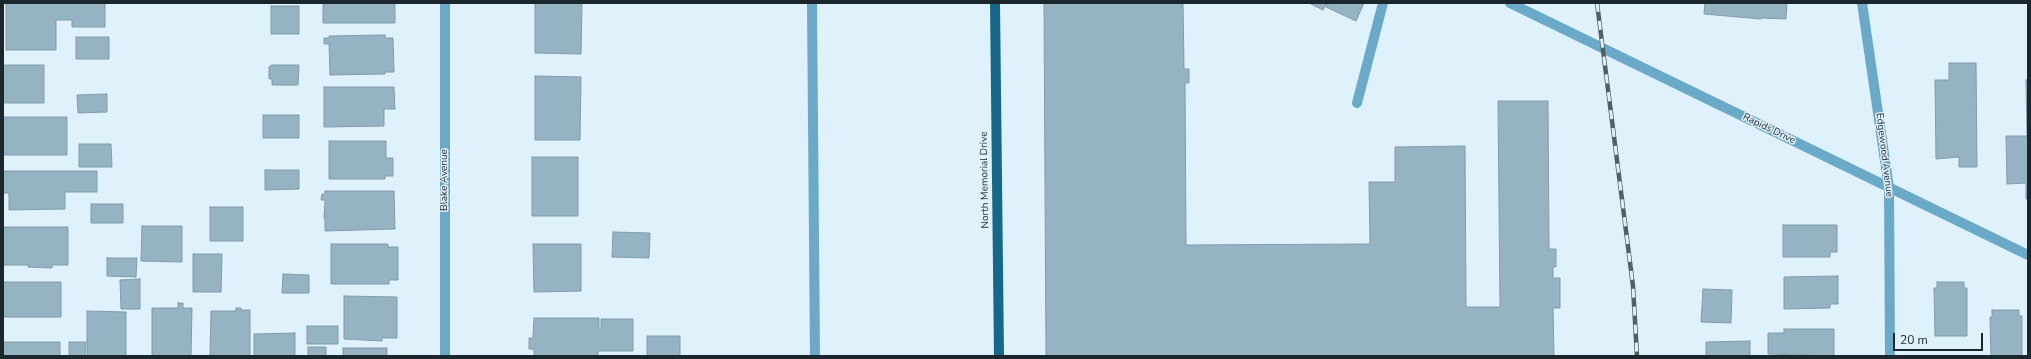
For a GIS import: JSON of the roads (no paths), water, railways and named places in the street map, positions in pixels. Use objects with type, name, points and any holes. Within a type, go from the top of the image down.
[{"type":"main road","name":"North Memorial Drive","points":[[995,3],[1000,356]]},
{"type":"street","name":"Blake Avenue","points":[[445,3],[445,356]]},
{"type":"street","points":[[812,3],[815,356]]},
{"type":"street","points":[[1357,103],[1383,3]]},
{"type":"street","name":"Rapids Drive","points":[[1510,3],[2028,255]]},
{"type":"street","name":"Edgewood Avenue","points":[[1862,3],[1889,188],[1890,356]]},
{"type":"railway","points":[[1597,3],[1633,286],[1637,356]]}]
